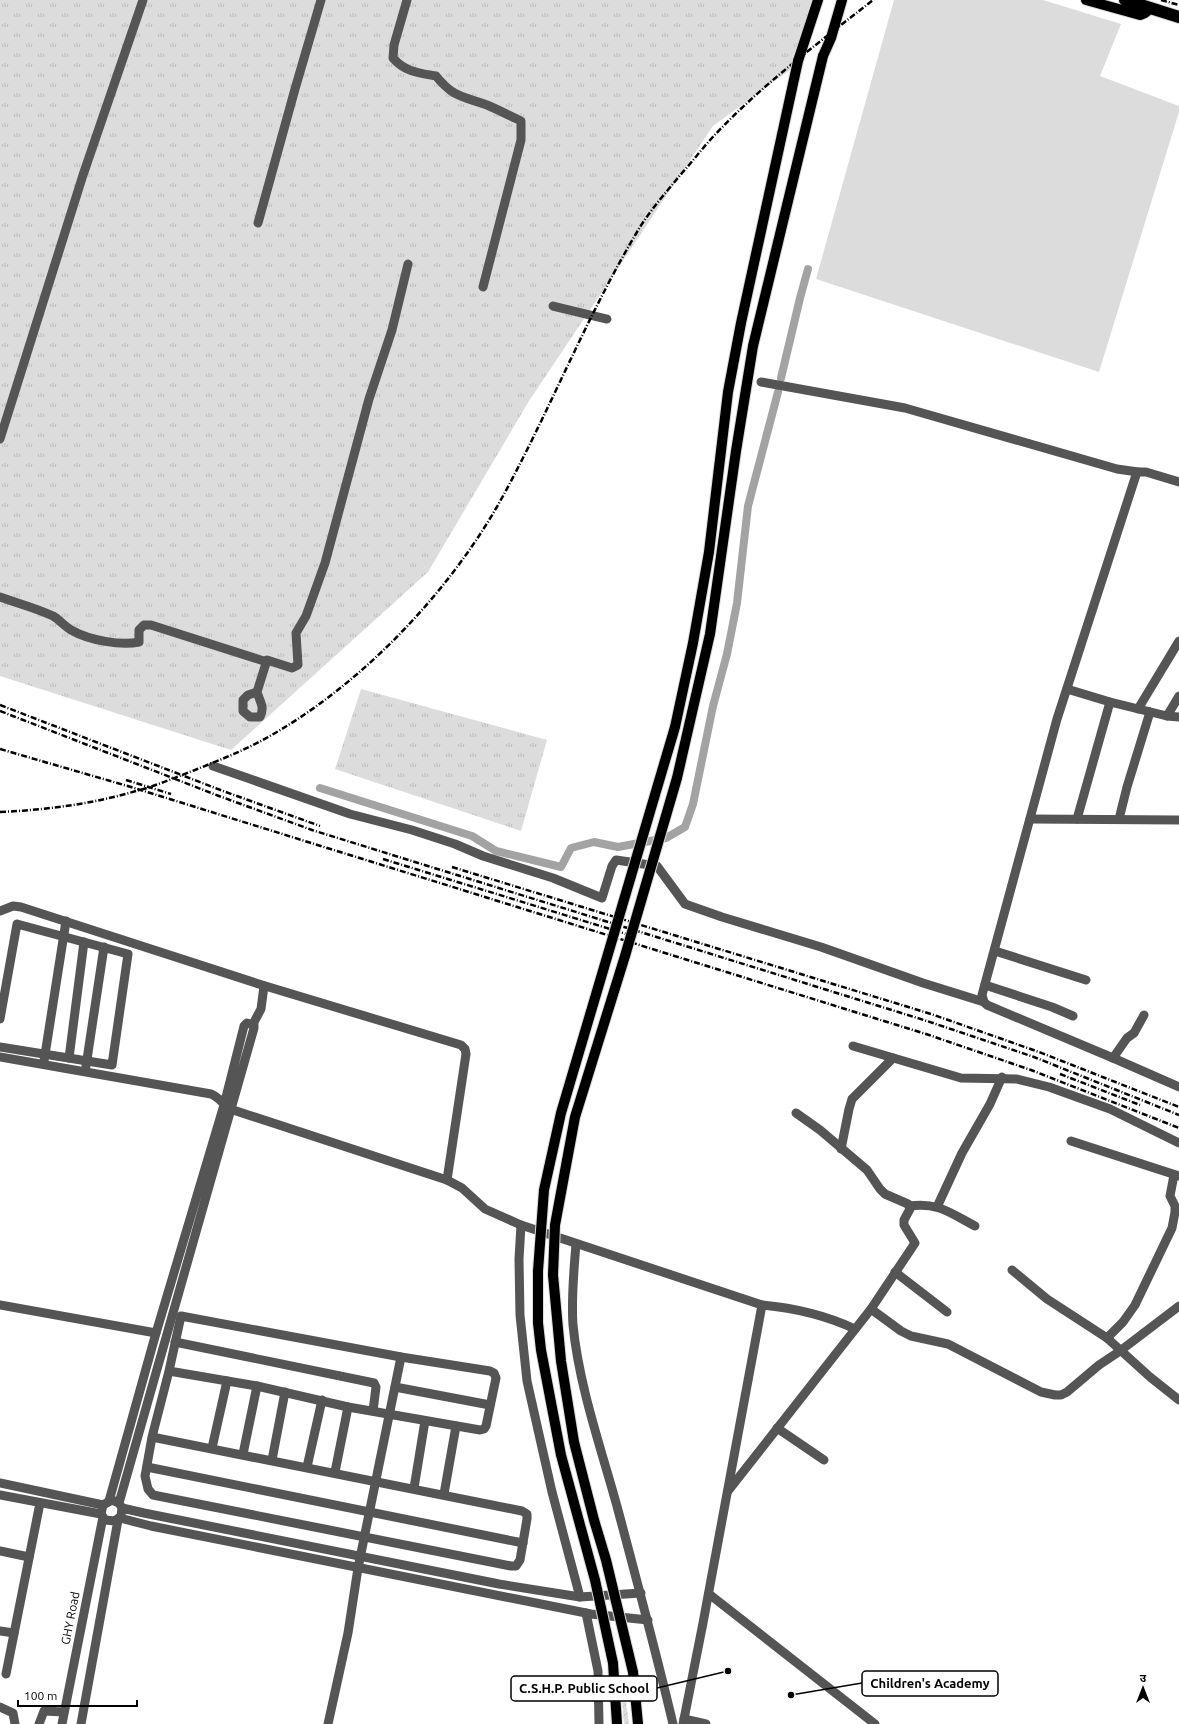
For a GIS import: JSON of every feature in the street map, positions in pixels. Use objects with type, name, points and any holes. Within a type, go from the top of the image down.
[{"type":"highway","points":[[1125,0],[1179,17]]},
{"type":"main road","points":[[617,1724],[613,1663],[595,1580],[562,1455],[541,1350],[538,1323],[538,1271],[544,1190],[561,1113],[675,727],[693,643],[708,552],[728,392],[741,323],[798,61],[818,0]]},
{"type":"main road","points":[[638,1724],[634,1672],[574,1442],[561,1361],[553,1275],[555,1226],[575,1117],[625,956],[677,778],[710,634],[736,451],[753,346],[823,56],[831,38],[842,0]]},
{"type":"main road","points":[[1086,0],[1140,14],[1145,14],[1146,7]]},
{"type":"street","points":[[0,439],[83,175],[143,0]]},
{"type":"street","points":[[258,223],[321,0]]},
{"type":"street","points":[[407,0],[394,45],[393,58],[400,66],[417,73],[436,76],[446,87],[460,97],[486,105],[521,121],[521,140],[483,287]]},
{"type":"street","points":[[0,597],[54,616],[63,625],[74,632],[105,641],[131,644],[139,642],[139,630],[144,625],[151,625],[267,662],[267,660],[292,668],[298,666],[296,633],[306,616],[325,563],[369,399],[392,330],[408,264]]},
{"type":"street","points":[[553,306],[607,319]]},
{"type":"street","points":[[761,382],[905,408],[1117,469],[1146,472],[1179,482]]},
{"type":"street","points":[[984,1002],[982,995],[1057,719],[1138,472]]},
{"type":"street","points":[[1138,709],[1179,641]]},
{"type":"street","points":[[257,692],[267,662]]},
{"type":"street","points":[[1067,689],[1110,702],[1166,716],[1179,717]]},
{"type":"street","points":[[1166,716],[1179,696]]},
{"type":"street","points":[[1077,819],[1110,702]]},
{"type":"street","points":[[1119,819],[1127,787],[1150,712]]},
{"type":"street","points":[[213,766],[350,814],[412,830],[456,844],[483,856],[553,878],[602,898],[612,866],[616,860],[657,866],[685,904],[984,1002],[987,1005],[1178,1084]]},
{"type":"street","points":[[1030,819],[1179,820]]},
{"type":"street","points":[[0,911],[14,906],[21,907],[264,986],[463,1047],[466,1054],[447,1180]]},
{"type":"street","points":[[44,1060],[66,921]]},
{"type":"street","points":[[0,1019],[17,924],[128,954],[112,1065],[69,1058],[44,1060],[0,1057]]},
{"type":"street","points":[[85,1072],[102,947],[106,934]]},
{"type":"street","points":[[69,1058],[84,942]]},
{"type":"street","points":[[995,951],[1086,980]]},
{"type":"street","points":[[985,985],[1052,1007],[1073,1016]]},
{"type":"street","points":[[81,1724],[119,1519],[122,1513],[120,1505],[188,1264],[227,1107],[244,1026],[247,1023],[253,1024],[261,1009],[264,986]]},
{"type":"street","points":[[1113,1058],[1127,1038],[1134,1033],[1144,1015]]},
{"type":"street","points":[[853,1046],[961,1078],[1002,1077],[1030,1081],[1110,1109],[1179,1143]]},
{"type":"street","points":[[0,1047],[85,1072],[203,1092],[215,1096],[227,1107],[447,1180],[462,1188],[485,1209],[521,1225],[762,1305],[808,1312],[839,1321],[855,1329]]},
{"type":"street","points":[[841,1149],[852,1099],[893,1058]]},
{"type":"street","points":[[937,1207],[962,1153],[990,1104],[1002,1077]]},
{"type":"street","points":[[102,1516],[156,1333],[227,1107]]},
{"type":"street","points":[[796,1113],[820,1130],[867,1170],[880,1189],[909,1206],[926,1204],[937,1207],[975,1226]]},
{"type":"street","points":[[1071,1141],[1177,1176],[1170,1196],[1175,1212],[1172,1228],[1135,1305],[1123,1322],[1107,1338]]},
{"type":"street","points":[[727,1492],[871,1309],[896,1272],[914,1243],[904,1226],[904,1220],[910,1209],[909,1206]]},
{"type":"street","points":[[521,1225],[519,1259],[520,1315],[527,1382],[552,1492],[580,1597]]},
{"type":"street","points":[[576,1244],[573,1280],[573,1325],[580,1368],[641,1593],[673,1724]]},
{"type":"street","points":[[1012,1270],[1047,1299],[1107,1338],[1120,1351],[1179,1400]]},
{"type":"street","points":[[896,1272],[946,1312]]},
{"type":"street","points":[[0,1305],[156,1333]]},
{"type":"street","points":[[706,1724],[683,1722],[709,1594],[762,1305]]},
{"type":"street","points":[[871,1309],[901,1331],[911,1336],[948,1344],[1047,1394],[1061,1395],[1067,1392],[1099,1365],[1179,1306]]},
{"type":"street","points":[[152,1436],[376,1480],[524,1512],[527,1514],[527,1519],[520,1560],[516,1566],[511,1566],[153,1495],[148,1489],[145,1476],[152,1436],[169,1371],[181,1316],[401,1357],[490,1371],[494,1373],[496,1378],[490,1405],[484,1429],[480,1430],[348,1407],[257,1386],[169,1371]]},
{"type":"street","points":[[175,1342],[374,1383],[376,1387],[372,1411]]},
{"type":"street","points":[[328,1724],[348,1634],[358,1568],[401,1357]]},
{"type":"street","points":[[212,1448],[227,1381]]},
{"type":"street","points":[[243,1454],[257,1386]]},
{"type":"street","points":[[395,1387],[490,1405]]},
{"type":"street","points":[[272,1460],[285,1392]]},
{"type":"street","points":[[307,1467],[322,1400]]},
{"type":"street","points":[[335,1472],[348,1407]]},
{"type":"street","points":[[414,1488],[425,1420]]},
{"type":"street","points":[[444,1494],[456,1426]]},
{"type":"street","points":[[777,1428],[824,1460]]},
{"type":"street","points":[[147,1467],[523,1543]]},
{"type":"street","points":[[0,1483],[106,1503],[112,1500],[120,1505],[361,1557],[499,1584],[580,1597],[641,1593]]},
{"type":"street","points":[[0,1495],[102,1516],[111,1522],[119,1519],[586,1613],[648,1620]]},
{"type":"street","points":[[6,1674],[40,1503]]},
{"type":"street","name":"GHY Road","points":[[62,1724],[102,1516]]},
{"type":"street","points":[[0,1551],[29,1557]]},
{"type":"street","points":[[709,1594],[875,1724]]},
{"type":"street","points":[[586,1613],[598,1671],[599,1724]]},
{"type":"street","points":[[0,1631],[14,1633]]},
{"type":"street","points":[[0,1707],[14,1713],[15,1724]]},
{"type":"street","points":[[39,1724],[44,1711],[64,1712]]},
{"type":"green space","points":[[0,0],[815,0],[805,59],[713,126],[529,401],[428,572],[231,750],[0,676]]},
{"type":"green space","points":[[894,0],[1043,0],[1121,24],[1100,76],[1179,106],[1179,112],[1099,372],[816,279]]},
{"type":"green space","points":[[361,689],[547,740],[521,831],[335,769]]},
{"type":"green space","points":[[621,1687],[624,1687],[629,1724],[624,1724]]},
{"type":"waterway","points":[[781,378],[808,269]]},
{"type":"waterway","points":[[320,788],[472,836],[496,851],[561,867],[571,848],[594,842],[618,847],[666,838],[685,827],[693,804],[713,706],[727,654],[737,603],[748,506],[778,392]]},
{"type":"railway","points":[[0,812],[52,808],[119,796],[151,787],[195,770],[259,742],[295,720],[331,695],[365,667],[398,636],[428,603],[456,568],[481,532],[521,463],[603,293],[640,227],[655,206],[711,139],[729,120],[789,66],[873,0]]},
{"type":"railway","points":[[1161,0],[1179,5]]},
{"type":"railway","points":[[0,705],[223,791],[320,826]]},
{"type":"railway","points":[[0,711],[219,796],[312,830],[927,1021],[1034,1057],[1179,1115]]},
{"type":"railway","points":[[0,749],[131,787],[929,1035],[1031,1070],[1179,1128]]},
{"type":"railway","points":[[126,780],[171,794]]},
{"type":"railway","points":[[383,859],[636,937]]},
{"type":"railway","points":[[452,867],[931,1014],[1039,1052],[1179,1107]]},
{"type":"railway","points":[[1060,1074],[1140,1105]]},
{"type":"place","name":"C.S.H.P. Public School","points":[[728,1671]]},
{"type":"place","name":"Children's Academy","points":[[791,1695]]}]
